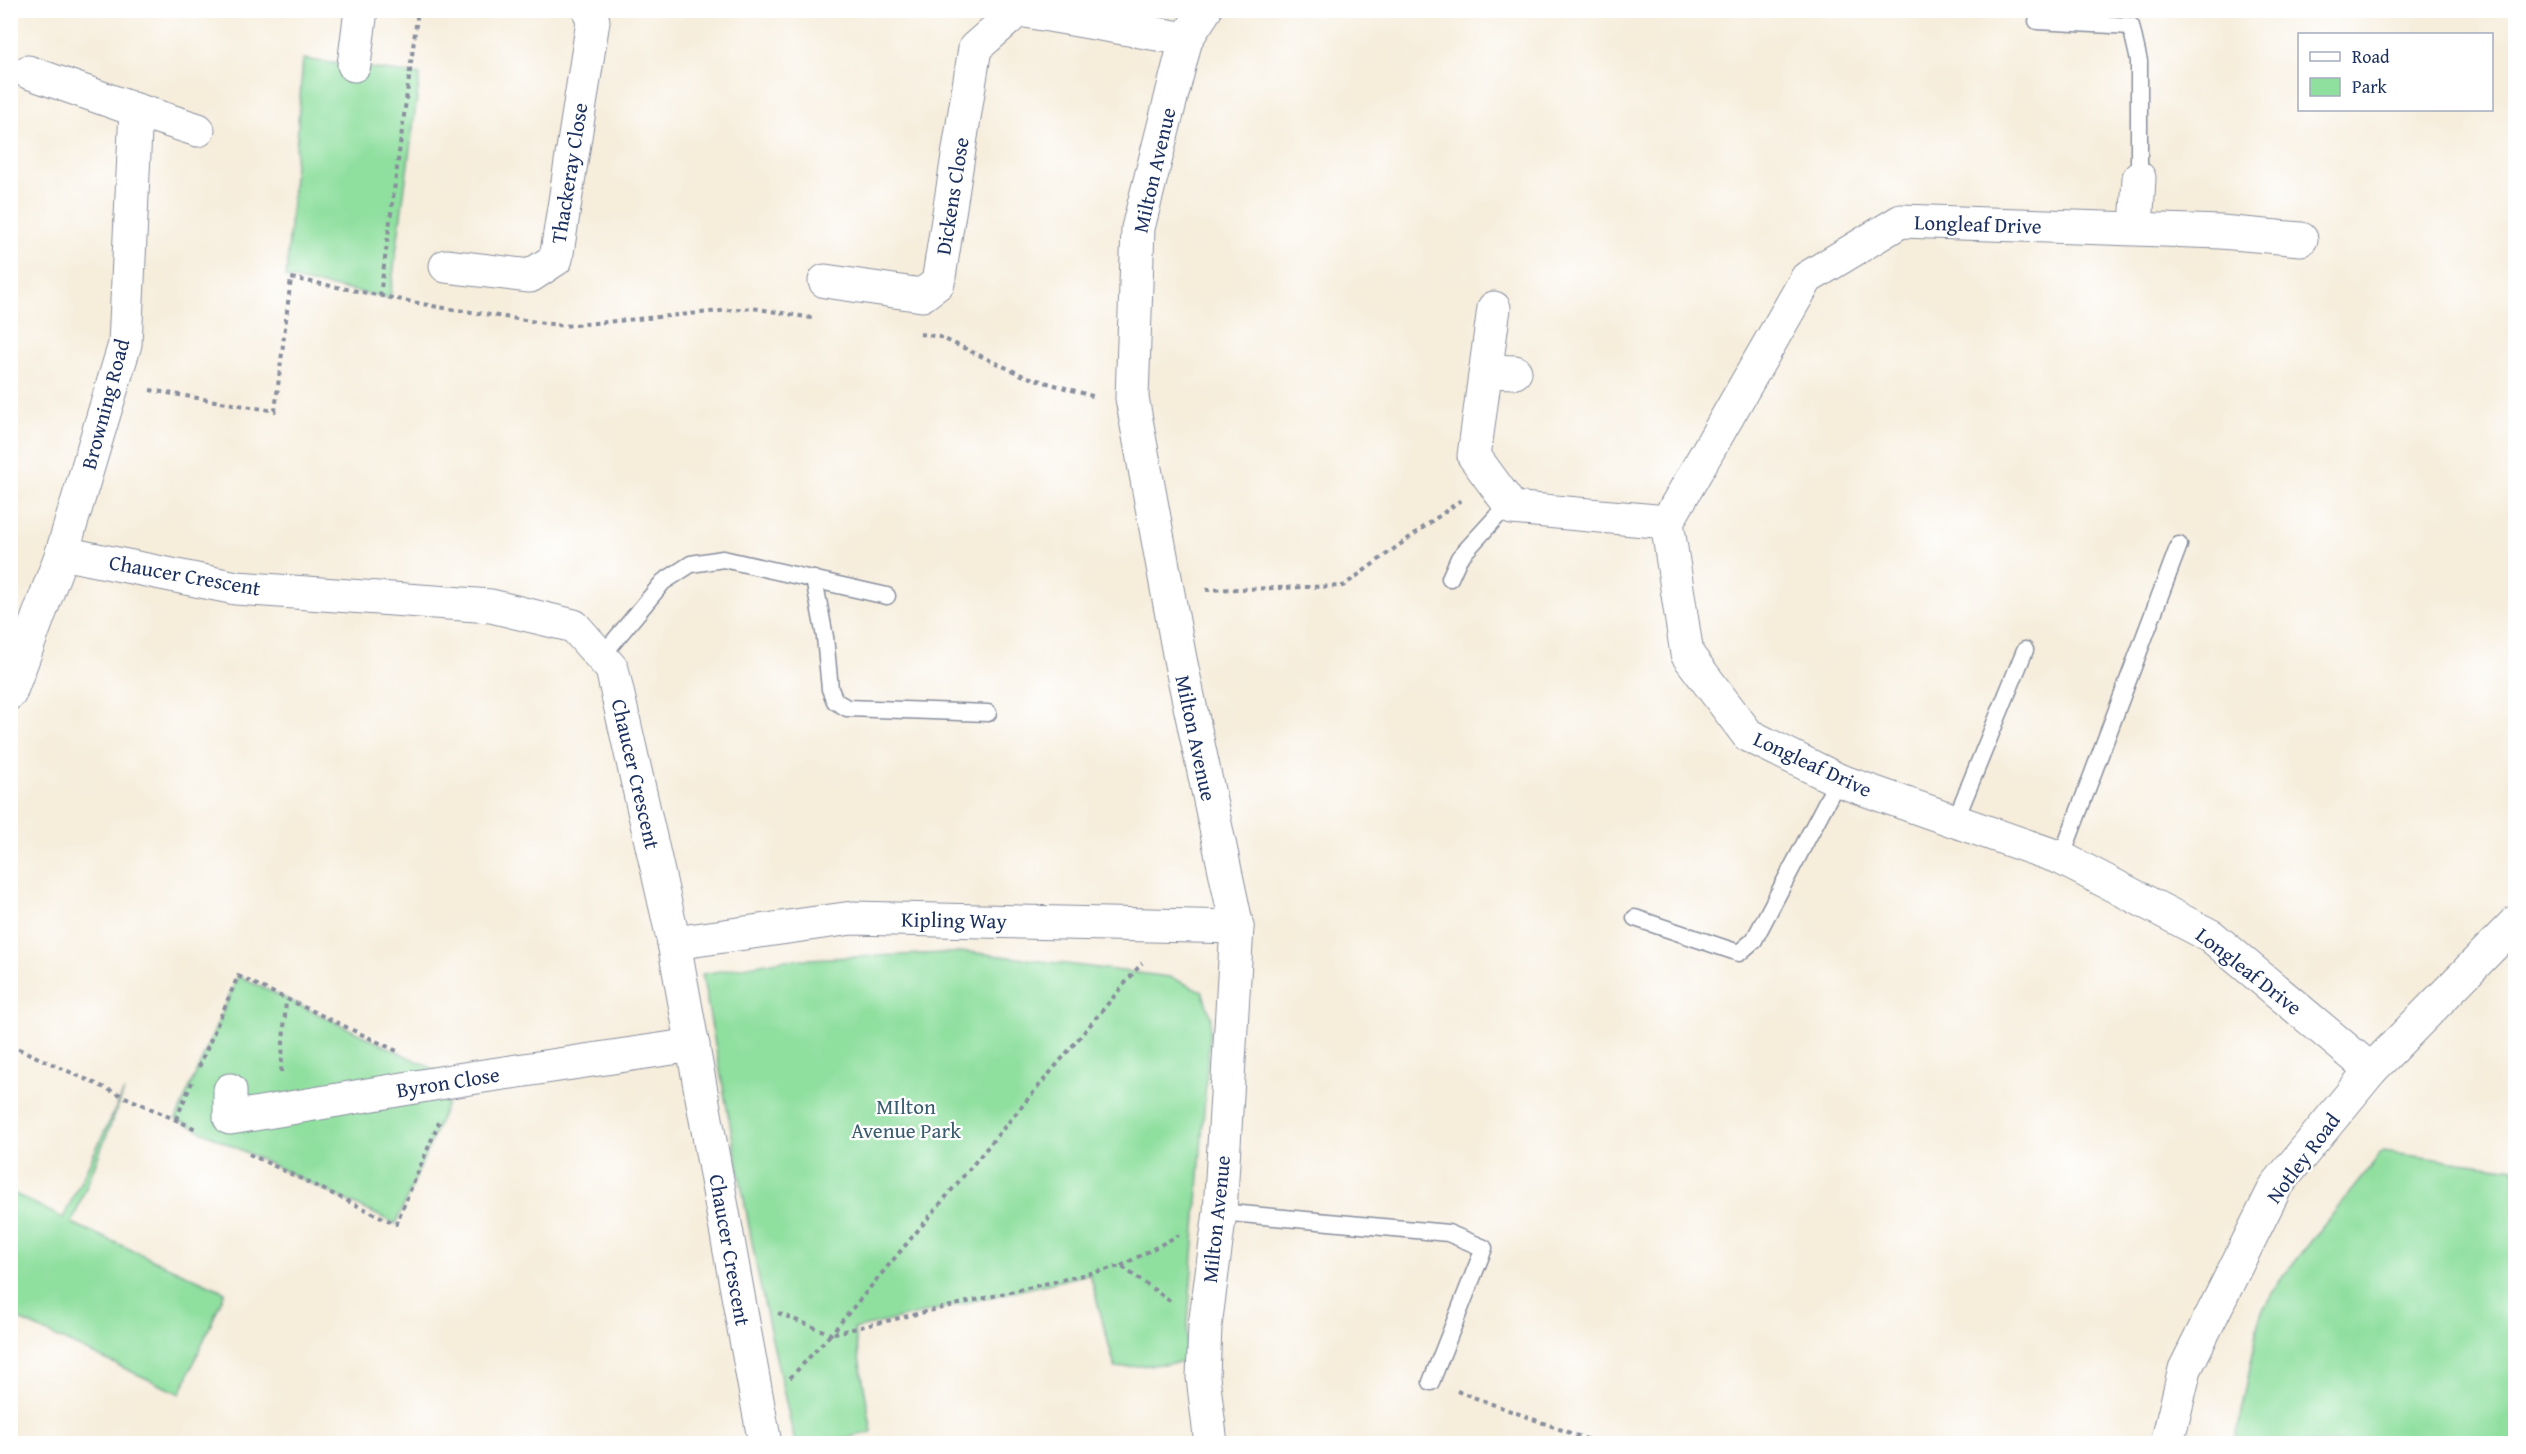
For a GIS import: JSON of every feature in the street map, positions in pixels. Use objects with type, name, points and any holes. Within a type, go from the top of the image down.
[{"type":"street","points":[[354,65],[360,10]]},
{"type":"street","name":"Thackeray Close","points":[[446,266],[530,276],[555,259],[593,21],[589,10]]},
{"type":"street","name":"Dickens Close","points":[[825,281],[922,295],[938,283],[975,48],[1019,10],[1186,39]]},
{"type":"street","name":"Milton Avenue","points":[[1205,10],[1186,39],[1137,228],[1132,398],[1180,660],[1237,927],[1220,1212],[1205,1326],[1203,1377],[1211,1443]]},
{"type":"street","points":[[28,72],[198,130]]},
{"type":"street","name":"Browning Road","points":[[10,693],[62,553],[125,344],[136,110]]},
{"type":"street","points":[[2136,228],[2139,178]]},
{"type":"street","name":"Longleaf Drive","points":[[2301,240],[2221,232],[1901,221],[1808,278],[1668,522],[1687,654],[1748,735],[1838,780],[2061,858],[2211,936],[2371,1070]]},
{"type":"street","points":[[1494,308],[1501,371],[1474,456],[1512,508],[1668,522]]},
{"type":"street","name":"Chaucer Crescent","points":[[62,553],[236,588],[491,606],[574,626],[612,669],[674,943],[765,1443]]},
{"type":"street","name":"Kipling Way","points":[[674,943],[852,918],[1237,927]]},
{"type":"street","name":"Notley Road","points":[[2167,1443],[2185,1369],[2276,1186],[2371,1070],[2516,922]]},
{"type":"street","name":"Byron Close","points":[[231,1090],[230,1118],[693,1045]]},
{"type":"lane","points":[[2037,21],[2132,26],[2139,61],[2139,178]]},
{"type":"lane","points":[[1450,578],[1459,558],[1500,490]]},
{"type":"lane","points":[[2061,858],[2179,544]]},
{"type":"lane","points":[[601,657],[663,582],[691,564],[723,559],[887,596]]},
{"type":"lane","points":[[814,579],[825,637],[830,689],[836,702],[847,708],[988,713]]},
{"type":"lane","points":[[1955,821],[2025,650]]},
{"type":"lane","points":[[1635,918],[1739,953],[1754,940],[1838,780]]},
{"type":"lane","points":[[1220,1212],[1448,1233],[1484,1248],[1431,1382]]},
{"type":"path","points":[[380,296],[418,10]]},
{"type":"path","points":[[113,384],[275,411],[291,278],[380,296],[564,326],[752,308],[819,319]]},
{"type":"path","points":[[918,334],[940,337],[1024,376],[1107,400],[1132,398]]},
{"type":"path","points":[[1167,591],[1343,586],[1500,490]]},
{"type":"path","points":[[759,1411],[831,1334],[1174,925]]},
{"type":"path","points":[[176,1119],[238,976],[404,1055]]},
{"type":"path","points":[[278,1109],[286,1000]]},
{"type":"path","points":[[738,1298],[831,1334],[1121,1266],[1220,1212]]},
{"type":"path","points":[[1121,1266],[1205,1326]]},
{"type":"path","points":[[1431,1382],[1600,1443]]},
{"type":"green space","points":[[303,59],[420,75],[390,298],[286,278]]},
{"type":"green space","name":"MIlton Avenue Park","points":[[969,952],[1170,977],[1202,991],[1211,1017],[1185,1362],[1115,1368],[1090,1274],[854,1329],[872,1432],[824,1443],[795,1443],[760,1285],[702,974],[784,960]]},
{"type":"green space","points":[[238,976],[457,1080],[396,1224],[176,1119]]},
{"type":"green space","points":[[124,1091],[72,1223],[225,1292],[180,1394],[11,1316],[11,1192],[63,1218]]},
{"type":"green space","points":[[2382,1152],[2515,1169],[2515,1443],[2235,1443],[2261,1313],[2278,1283]]}]
